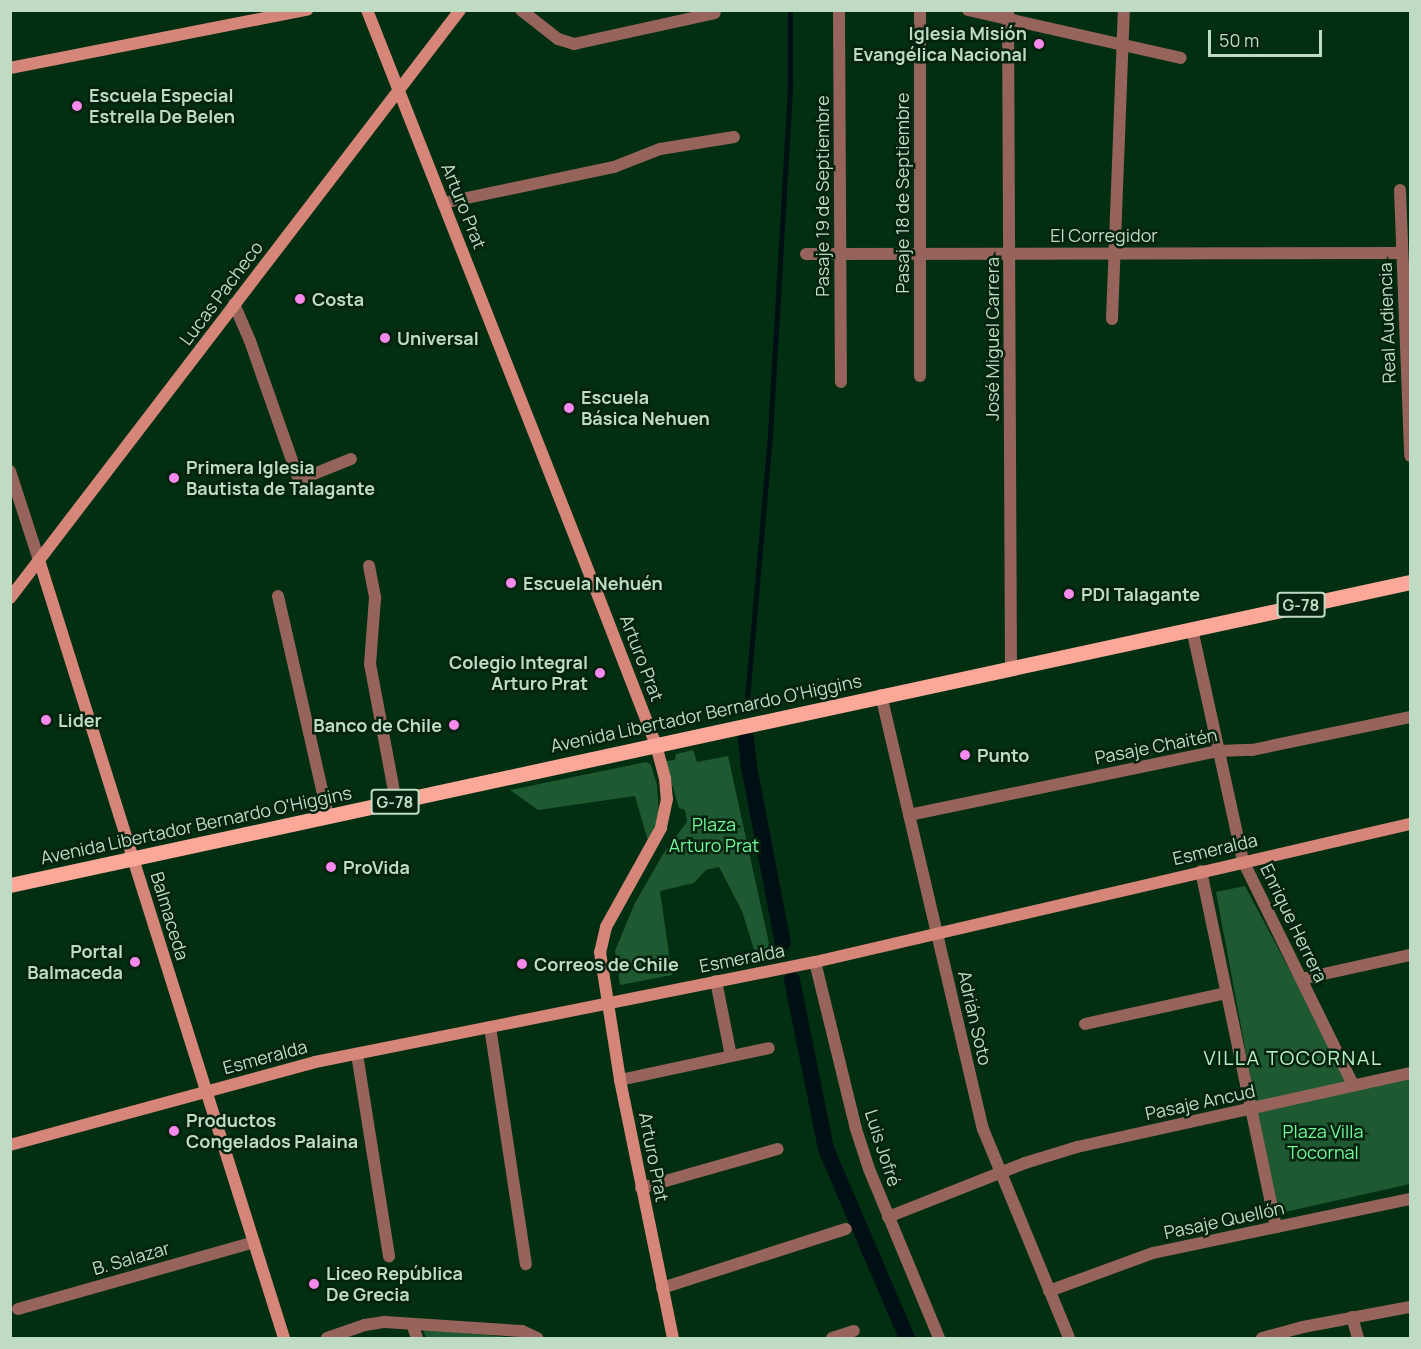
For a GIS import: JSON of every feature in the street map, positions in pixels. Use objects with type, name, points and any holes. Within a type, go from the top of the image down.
[{"type":"main road","points":[[10,68],[307,10]]},
{"type":"main road","name":"Arturo Prat","points":[[367,10],[656,745],[665,778],[666,809],[661,828],[602,935],[600,952],[641,1188],[673,1338]]},
{"type":"main road","name":"Lucas Pacheco","points":[[10,598],[460,10]]},
{"type":"main road","name":"Balmaceda","points":[[39,560],[284,1338]]},
{"type":"main road","name":"Avenida Libertador Bernardo O'Higgins","points":[[10,885],[1410,582]]},
{"type":"main road","name":"Esmeralda","points":[[10,1145],[278,1071],[490,1026],[815,962],[1410,824]]},
{"type":"street","points":[[521,10],[558,39],[574,44],[715,13]]},
{"type":"street","name":"Pasaje 19 de Septiembre","points":[[839,10],[841,382]]},
{"type":"street","name":"Pasaje 18 de Septiembre","points":[[920,10],[921,376]]},
{"type":"street","points":[[968,10],[1008,15],[1182,58]]},
{"type":"street","points":[[1112,319],[1124,10]]},
{"type":"street","name":"José Miguel Carrera","points":[[1008,15],[1011,668]]},
{"type":"street","points":[[443,203],[614,167],[660,149],[734,136]]},
{"type":"street","name":"Real Audiencia","points":[[1400,190],[1410,456]]},
{"type":"street","name":"El Corregidor","points":[[806,254],[1402,253]]},
{"type":"street","points":[[234,304],[250,341],[299,480],[351,459]]},
{"type":"street","name":"Balmaceda","points":[[10,471],[39,560]]},
{"type":"street","points":[[369,566],[375,598],[370,664],[396,802]]},
{"type":"street","points":[[278,596],[328,816]]},
{"type":"street","name":"Enrique Herrera","points":[[1192,628],[1243,861],[1353,1085]]},
{"type":"street","name":"Adrián Soto","points":[[881,695],[979,1115],[999,1173],[1069,1338]]},
{"type":"street","name":"Pasaje Chaitén","points":[[909,815],[1218,750],[1252,750],[1410,717]]},
{"type":"street","points":[[1201,871],[1276,1227]]},
{"type":"street","points":[[1301,979],[1410,954]]},
{"type":"street","name":"Luis Jofré","points":[[815,962],[856,1130],[888,1217],[939,1338]]},
{"type":"street","points":[[716,981],[731,1056]]},
{"type":"street","points":[[1085,1024],[1226,993]]},
{"type":"street","points":[[490,1026],[526,1264]]},
{"type":"street","points":[[621,1080],[769,1048]]},
{"type":"street","points":[[357,1054],[389,1256]]},
{"type":"street","name":"Pasaje Ancud","points":[[888,1217],[999,1173],[1077,1147],[1410,1073]]},
{"type":"street","points":[[641,1188],[778,1149]]},
{"type":"street","name":"Pasaje Quellón","points":[[1049,1292],[1153,1253],[1410,1199]]},
{"type":"street","points":[[662,1288],[846,1229]]},
{"type":"street","name":"B. Salazar","points":[[18,1309],[254,1242]]},
{"type":"street","points":[[1262,1338],[1352,1317],[1410,1307]]},
{"type":"street","points":[[1352,1317],[1358,1338]]},
{"type":"street","points":[[327,1338],[365,1325],[385,1322],[522,1331],[537,1338]]},
{"type":"street","points":[[412,1324],[417,1338]]},
{"type":"street","points":[[832,1338],[854,1331]]},
{"type":"green space","name":"Plaza Arturo Prat","points":[[693,750],[697,762],[728,756],[770,948],[755,953],[742,911],[719,867],[706,870],[694,883],[660,891],[672,975],[620,985],[615,951],[634,905],[663,854],[687,822],[685,810],[679,808],[665,761],[675,760],[676,754]]},
{"type":"green space","points":[[646,762],[651,765],[657,785],[659,816],[648,841],[635,796],[538,810],[510,790]]},
{"type":"green space","name":"Plaza Villa Tocornal","points":[[1245,886],[1354,1091],[1409,1079],[1410,1184],[1276,1214],[1216,892]]},
{"type":"green space","points":[[423,1329],[519,1338],[426,1338]]},
{"type":"waterway","points":[[747,699],[770,435],[790,84],[790,10]]},
{"type":"waterway","points":[[746,738],[749,767],[783,943]]},
{"type":"waterway","points":[[792,980],[826,1149],[907,1338]]},
{"type":"place","name":"Iglesia Misión Evangélica Nacional","points":[[1039,44]]},
{"type":"place","name":"Escuela Especial Estrella De Belen","points":[[77,106]]},
{"type":"place","name":"Costa","points":[[300,299]]},
{"type":"place","name":"Universal","points":[[385,338]]},
{"type":"place","name":"Escuela Básica Nehuen","points":[[569,408]]},
{"type":"place","name":"Primera Iglesia Bautista de Talagante","points":[[174,478]]},
{"type":"place","name":"Escuela Nehuén","points":[[511,583]]},
{"type":"place","name":"PDI Talagante","points":[[1069,594]]},
{"type":"place","name":"Colegio Integral Arturo Prat","points":[[600,673]]},
{"type":"place","name":"Lider","points":[[46,720]]},
{"type":"place","name":"Banco de Chile","points":[[454,725]]},
{"type":"place","name":"Punto","points":[[965,755]]},
{"type":"place","name":"ProVida","points":[[331,867]]},
{"type":"place","name":"Portal Balmaceda","points":[[135,962]]},
{"type":"place","name":"Correos de Chile","points":[[522,964]]},
{"type":"place","name":"Productos Congelados Palaina","points":[[174,1131]]},
{"type":"place","name":"Liceo República De Grecia","points":[[314,1284]]},
{"type":"district","name":"VILLA TOCORNAL","points":[[1293,1057]]}]
